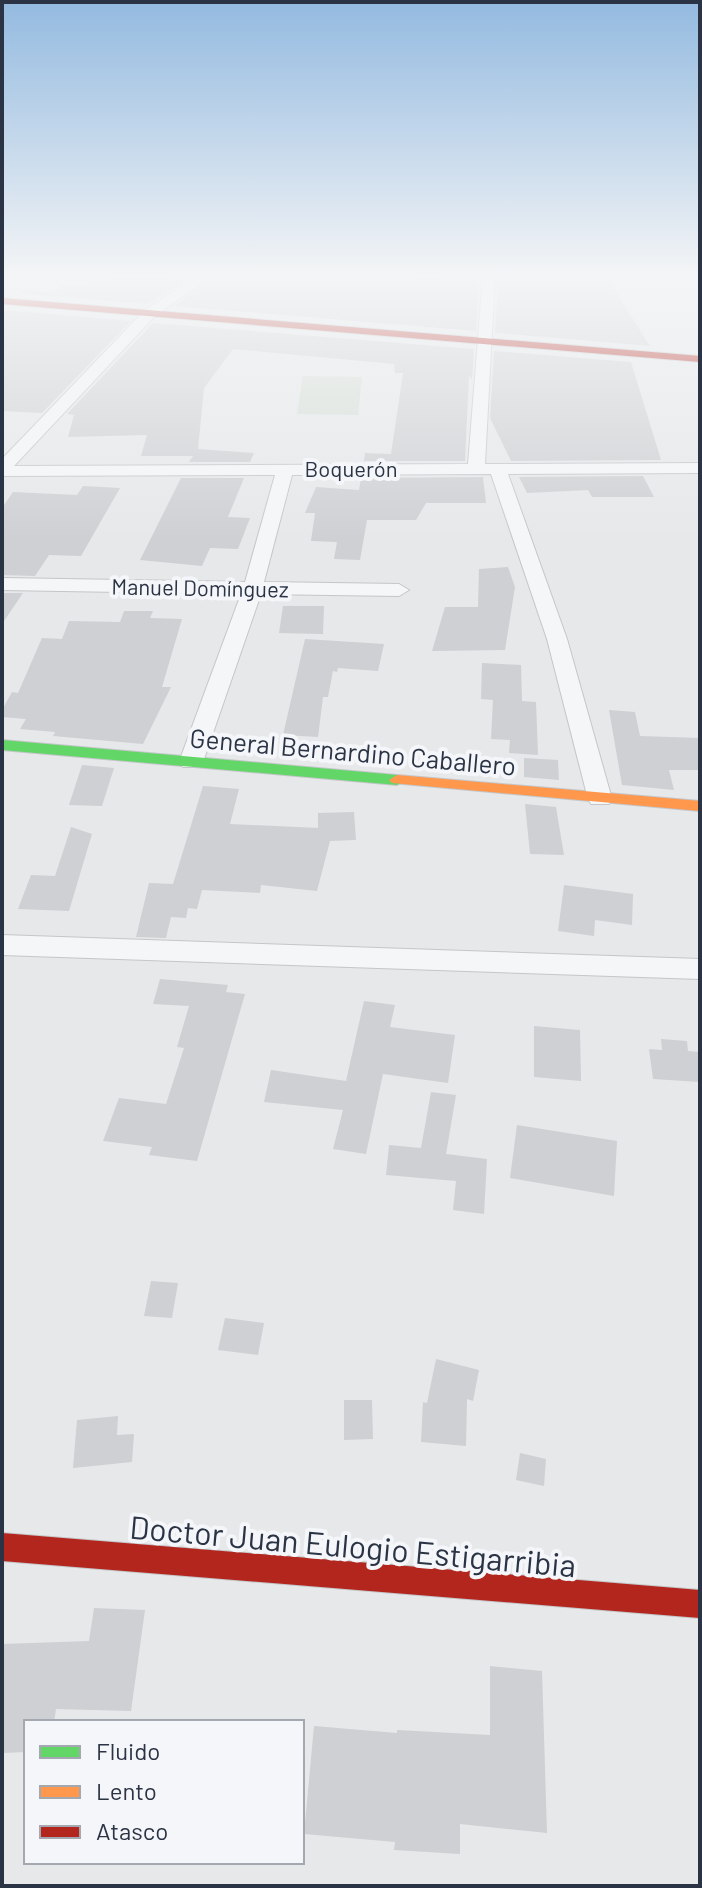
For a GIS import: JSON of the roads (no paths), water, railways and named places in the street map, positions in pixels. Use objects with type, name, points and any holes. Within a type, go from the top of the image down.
[{"type":"street","points":[[2,470],[102,364]]},
{"type":"street","points":[[483,364],[486,467],[557,639],[600,799]]},
{"type":"street","points":[[191,762],[253,588],[285,468]]},
{"type":"street","name":"Boquerón","points":[[2,470],[700,468]]},
{"type":"street","name":"Manuel Domínguez","points":[[2,584],[399,590]]},
{"type":"street","name":"General Bernardino Caballero","points":[[2,745],[700,806]]},
{"type":"street","points":[[2,945],[700,969]]},
{"type":"street","name":"Doctor Juan Eulogio Estigarribia","points":[[2,1547],[700,1604]]}]
